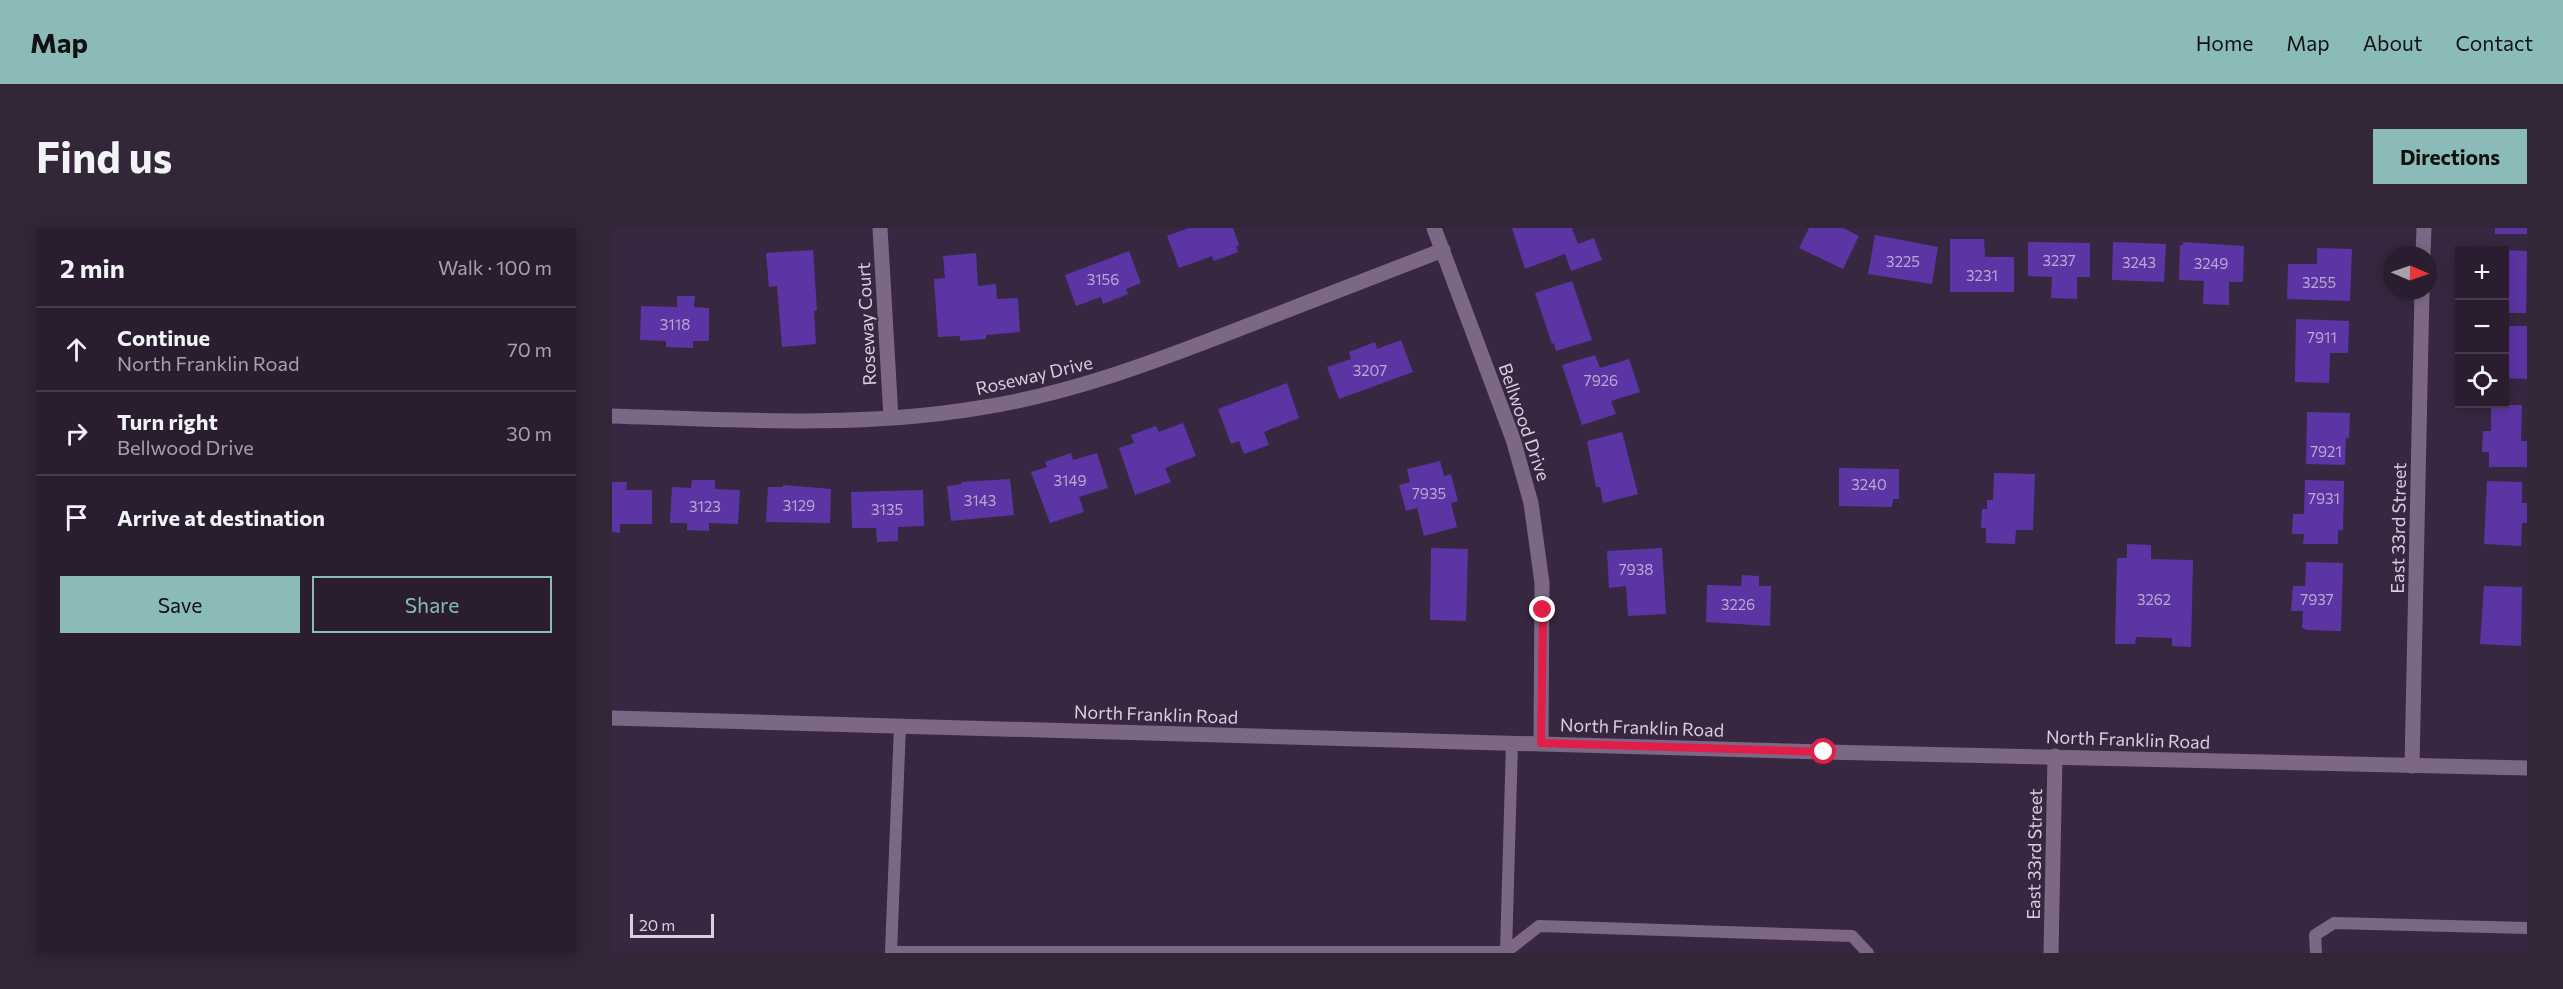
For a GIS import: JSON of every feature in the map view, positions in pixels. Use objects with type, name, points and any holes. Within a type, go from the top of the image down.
[{"type":"street","name":"Roseway Court","points":[[880,228],[891,418]]},
{"type":"street","name":"Bellwood Drive","points":[[1434,228],[1514,439],[1531,503],[1542,583],[1541,743]]},
{"type":"street","points":[[2423,246],[2424,228]]},
{"type":"street","name":"Roseway Drive","points":[[612,417],[753,420],[891,418],[981,408],[1057,393],[1106,378],[1443,250]]},
{"type":"street","name":"East 33rd Street","points":[[2412,766],[2422,300]]},
{"type":"street","name":"North Franklin Road","points":[[612,718],[2527,768]]},
{"type":"street","name":"East 33rd Street","points":[[2051,953],[2055,756]]},
{"type":"lane","points":[[900,726],[891,952],[1506,952],[1539,926],[1852,936],[1868,953]]},
{"type":"lane","points":[[1506,952],[1512,743]]},
{"type":"lane","points":[[2316,953],[2315,935],[2334,923],[2527,928]]},
{"type":"building","points":[[1189,228],[1233,228],[1239,245],[1236,247],[1238,252],[1214,261],[1212,256],[1179,268],[1167,236]]},
{"type":"building","points":[[1512,228],[1572,228],[1578,244],[1594,238],[1602,260],[1571,271],[1565,254],[1525,269]]},
{"type":"building","points":[[1809,228],[1843,228],[1859,236],[1843,269],[1799,248]]},
{"type":"building","points":[[2495,228],[2527,228],[2527,234],[2495,234]]},
{"type":"building","points":[[1875,235],[1938,247],[1932,284],[1868,274]]},
{"type":"building","points":[[1950,239],[1984,239],[1985,257],[2014,257],[2014,292],[1950,292]]},
{"type":"building","points":[[2028,242],[2090,243],[2090,277],[2077,277],[2077,299],[2051,298],[2052,277],[2028,276]]},
{"type":"building","points":[[2113,242],[2166,244],[2164,282],[2112,280]]},
{"type":"building","points":[[2183,242],[2244,246],[2243,282],[2229,282],[2229,305],[2203,304],[2204,281],[2179,280],[2180,245],[2183,245]]},
{"type":"building","points":[[2317,248],[2352,249],[2350,301],[2287,299],[2288,264],[2317,264]]},
{"type":"building","points":[[813,250],[817,310],[814,311],[816,344],[782,347],[777,286],[769,287],[766,253]]},
{"type":"building","points":[[2509,250],[2527,251],[2526,313],[2509,313]]},
{"type":"building","points":[[1129,251],[1141,283],[1126,289],[1128,294],[1103,304],[1101,297],[1076,306],[1065,275]]},
{"type":"building","points":[[976,253],[978,286],[996,284],[997,299],[1018,298],[1020,332],[986,335],[986,339],[960,341],[960,336],[938,337],[934,279],[945,278],[943,256]]},
{"type":"building","points":[[1572,281],[1592,340],[1556,351],[1535,293]]},
{"type":"building","points":[[677,296],[695,296],[694,307],[709,308],[709,341],[693,341],[693,348],[666,347],[666,341],[640,340],[641,306],[677,307]]},
{"type":"building","points":[[2296,319],[2349,321],[2348,353],[2330,353],[2329,383],[2295,382]]},
{"type":"building","points":[[2509,326],[2527,326],[2527,379],[2509,378]]},
{"type":"building","points":[[1401,340],[1413,372],[1339,399],[1327,367],[1351,359],[1349,352],[1375,342],[1377,349]]},
{"type":"building","points":[[1595,355],[1600,368],[1629,359],[1640,392],[1611,401],[1616,414],[1582,425],[1562,365]]},
{"type":"building","points":[[1287,383],[1299,418],[1264,432],[1269,445],[1244,454],[1239,441],[1231,444],[1218,409]]},
{"type":"building","points":[[2522,405],[2521,441],[2527,441],[2527,467],[2489,467],[2489,452],[2482,452],[2483,431],[2491,431],[2491,408]]},
{"type":"building","points":[[2307,412],[2350,413],[2345,465],[2306,464]]},
{"type":"building","points":[[1183,423],[1196,456],[1165,468],[1171,482],[1135,495],[1119,448],[1134,443],[1131,435],[1156,426],[1159,432]]},
{"type":"building","points":[[1622,432],[1638,494],[1603,503],[1600,487],[1596,487],[1587,441]]},
{"type":"building","points":[[1071,453],[1073,460],[1097,453],[1108,488],[1079,497],[1084,512],[1050,523],[1031,472],[1047,467],[1045,462]]},
{"type":"building","points":[[1440,461],[1444,476],[1451,474],[1458,501],[1451,503],[1457,527],[1424,536],[1417,508],[1406,511],[1399,485],[1410,482],[1407,469]]},
{"type":"building","points":[[1839,468],[1899,469],[1899,499],[1893,499],[1892,507],[1839,506]]},
{"type":"building","points":[[1994,473],[2035,474],[2033,530],[2016,530],[2015,544],[1986,543],[1986,528],[1981,528],[1982,509],[1987,509],[1987,500],[1993,500]]},
{"type":"building","points":[[1010,479],[1014,515],[951,521],[947,486],[962,484],[961,482]]},
{"type":"building","points":[[692,480],[715,480],[715,489],[740,490],[738,524],[709,523],[709,531],[687,530],[687,523],[670,523],[672,487],[691,488]]},
{"type":"building","points":[[2305,480],[2344,481],[2343,530],[2338,530],[2338,544],[2303,544],[2304,534],[2292,534],[2293,514],[2304,514]]},
{"type":"building","points":[[2487,481],[2522,482],[2522,503],[2527,503],[2527,523],[2522,523],[2521,546],[2484,544]]},
{"type":"building","points":[[612,482],[627,482],[626,490],[652,490],[652,524],[620,524],[620,533],[612,532]]},
{"type":"building","points":[[783,485],[831,489],[830,523],[766,522],[768,487],[783,487]]},
{"type":"building","points":[[923,490],[924,526],[898,527],[898,541],[877,542],[876,528],[852,528],[851,492]]},
{"type":"building","points":[[2127,544],[2151,545],[2151,559],[2193,560],[2191,647],[2172,646],[2172,638],[2136,637],[2135,644],[2115,644],[2117,558],[2127,558]]},
{"type":"building","points":[[1431,548],[1468,549],[1466,621],[1430,620]]},
{"type":"building","points":[[1662,548],[1666,614],[1628,616],[1626,586],[1609,588],[1607,551]]},
{"type":"building","points":[[2306,562],[2343,563],[2341,631],[2302,628],[2303,611],[2291,611],[2293,586],[2305,586]]},
{"type":"building","points":[[1742,575],[1759,576],[1759,586],[1771,586],[1770,626],[1706,622],[1707,585],[1741,586]]},
{"type":"building","points":[[2484,586],[2522,587],[2521,646],[2480,644]]},
{"type":"route","points":[[1543,610],[1541,743],[1824,752]]}]
